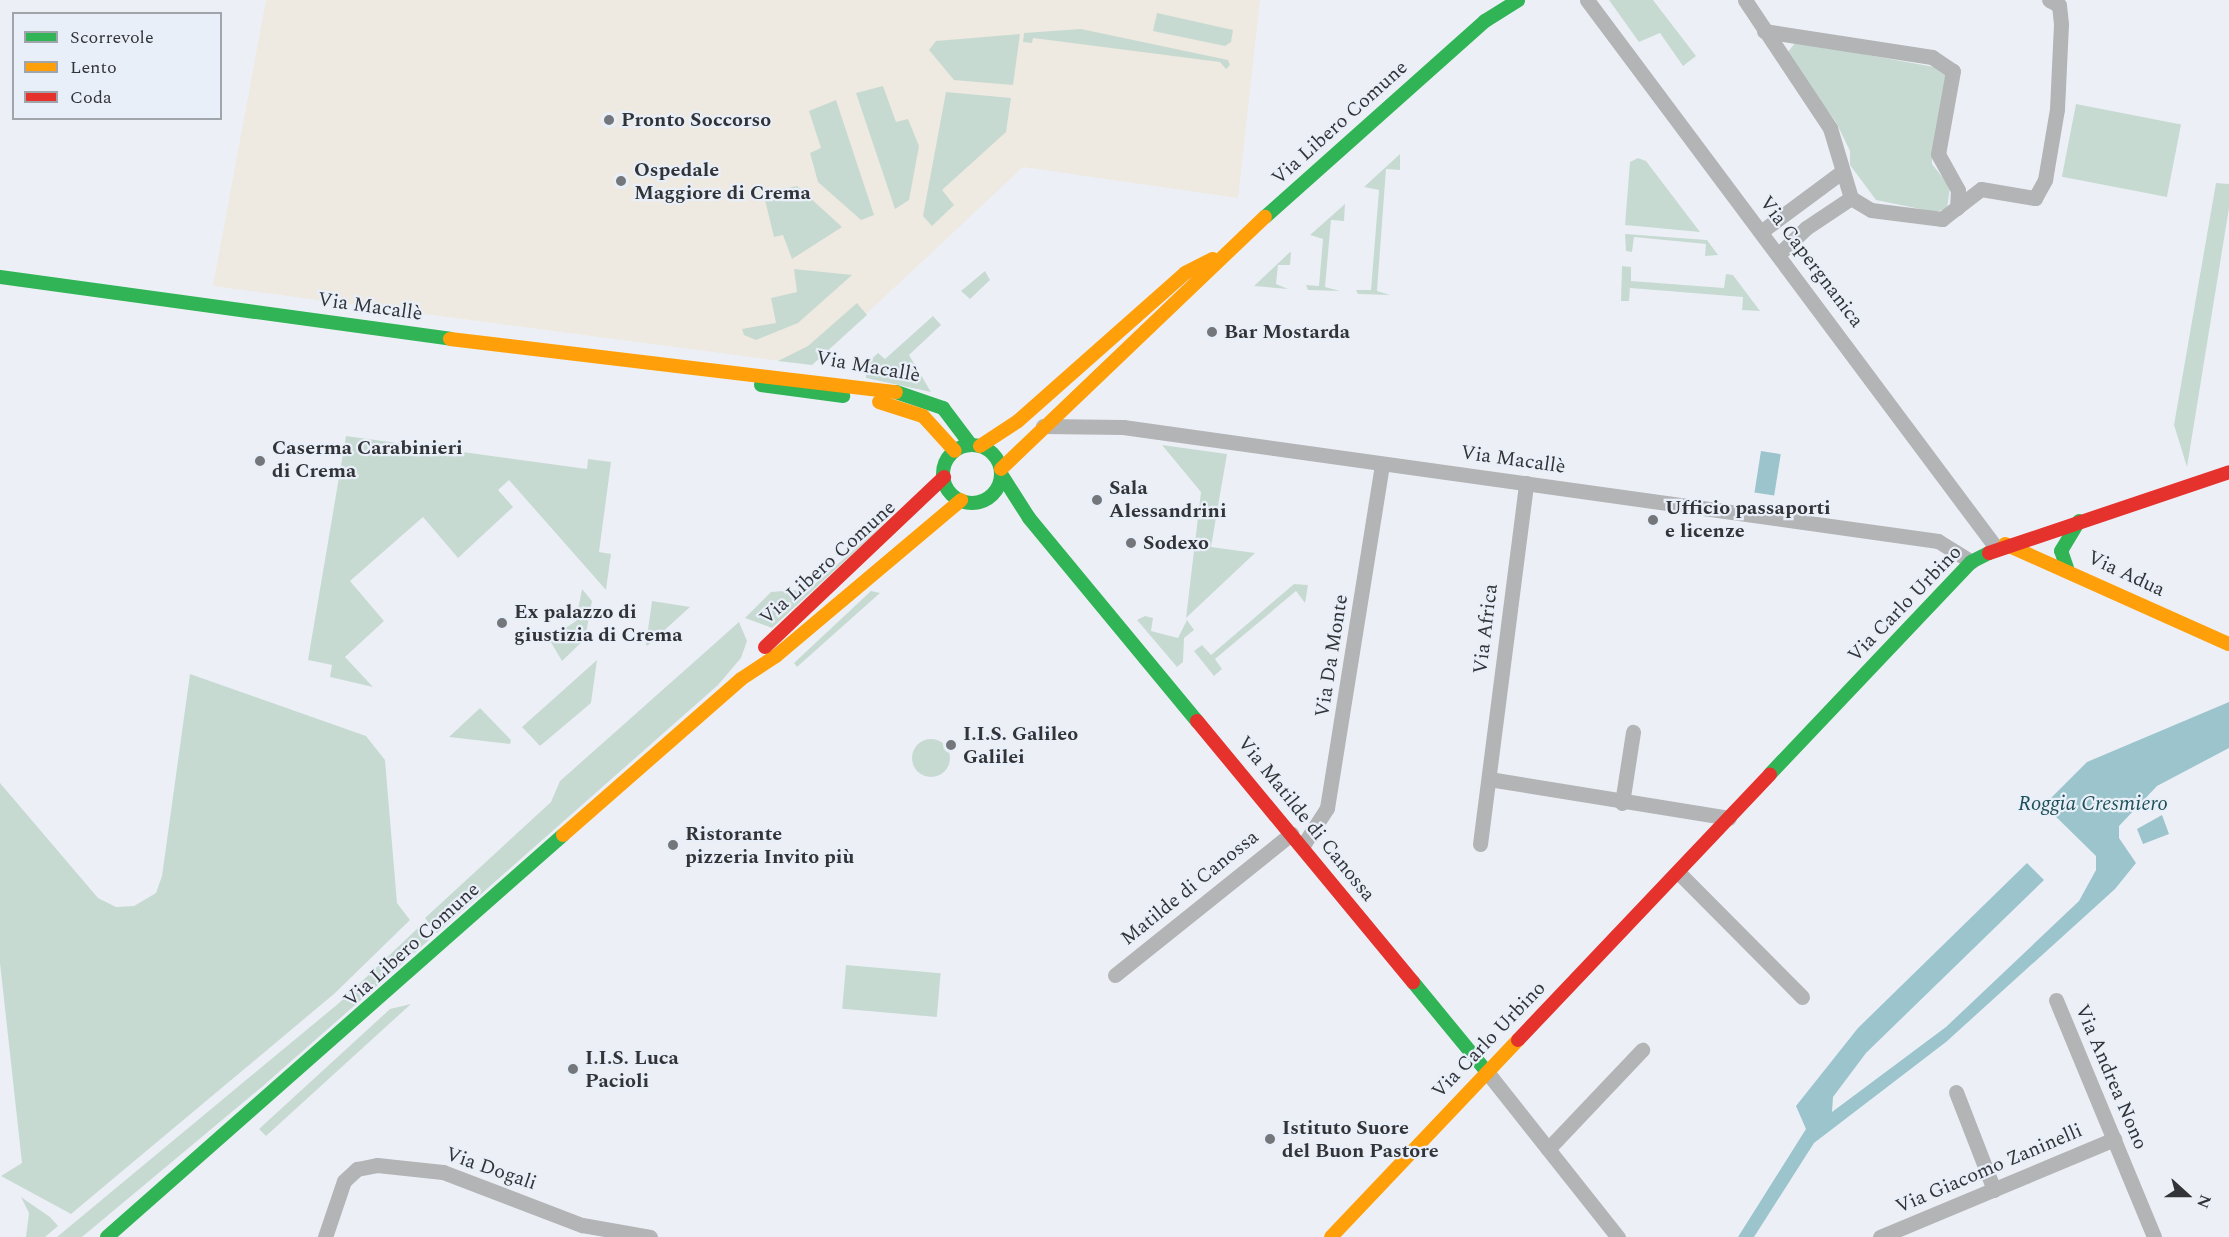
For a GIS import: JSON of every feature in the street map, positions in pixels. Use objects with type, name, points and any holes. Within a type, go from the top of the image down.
[{"type":"street","name":"Via Libero Comune","points":[[1485,21],[1498,0]]},
{"type":"street","name":"Via Libero Comune","points":[[989,497],[1001,472],[1042,426],[1222,255],[1485,21],[1518,0]]},
{"type":"street","points":[[1745,0],[1830,128],[1840,173],[1851,198],[1871,210],[1942,219],[1981,189],[2035,198],[2045,180],[2057,109],[2061,24],[2059,5],[2049,0]]},
{"type":"street","name":"Via Capergnanica","points":[[1585,1],[2001,547]]},
{"type":"street","points":[[1764,31],[1932,57],[1953,71],[1938,154],[1958,190],[1957,208]]},
{"type":"street","points":[[1762,231],[1840,173]]},
{"type":"street","points":[[1779,254],[1851,198]]},
{"type":"street","name":"Via Libero Comune","points":[[741,679],[766,646],[912,513],[944,477],[955,451],[976,446],[1018,420],[1185,273],[1222,255]]},
{"type":"street","name":"Via Macallè","points":[[0,277],[735,375],[795,376],[905,393],[943,408],[976,446]]},
{"type":"street","name":"Via Macallè","points":[[735,375],[759,385],[903,407],[938,428],[955,451]]},
{"type":"street","name":"Via Macallè","points":[[1042,426],[1123,427],[1938,541],[1971,562]]},
{"type":"street","points":[[976,446],[995,456],[1001,472]]},
{"type":"street","name":"Via Da Monte","points":[[1302,847],[1327,808],[1382,464]]},
{"type":"street","name":"Via Matilde di Canossa","points":[[1001,472],[1029,518],[1487,1072],[1618,1237]]},
{"type":"street","name":"Via Carlo Urbino","points":[[1331,1237],[1971,562],[2001,547],[2229,472]]},
{"type":"street","points":[[944,477],[961,500],[989,497]]},
{"type":"street","name":"Via Africa","points":[[1480,844],[1526,483]]},
{"type":"street","name":"Via Matilde di Canossa","points":[[989,497],[1029,518]]},
{"type":"street","name":"Via Libero Comune","points":[[107,1237],[741,679],[776,656],[961,500]]},
{"type":"street","points":[[2067,568],[2061,551],[2079,521]]},
{"type":"street","name":"Via Adua","points":[[2001,547],[2067,568],[2229,644]]},
{"type":"street","points":[[1622,803],[1633,732]]},
{"type":"street","points":[[1489,779],[1622,803],[1729,818]]},
{"type":"street","name":"Matilde di Canossa","points":[[1115,975],[1291,834]]},
{"type":"street","points":[[1678,872],[1802,997]]},
{"type":"street","name":"Via Andrea Nono","points":[[2056,1000],[2154,1237]]},
{"type":"street","points":[[1548,1149],[1642,1050]]},
{"type":"street","points":[[1956,1092],[1994,1190]]},
{"type":"street","name":"Via Giacomo Zaninelli","points":[[1880,1237],[2114,1139]]},
{"type":"street","name":"Via Dogali","points":[[325,1237],[344,1181],[357,1169],[377,1165],[443,1172],[582,1225],[650,1237]]},
{"type":"shaded area","name":"Ospedale Maggiore di Crema","points":[[266,0],[1260,0],[1238,198],[1023,167],[812,365],[213,286]]},
{"type":"green space","points":[[1609,0],[1653,0],[1696,56],[1683,66],[1660,33],[1639,42]]},
{"type":"green space","points":[[1157,13],[1233,30],[1231,42],[1225,46],[1153,31]]},
{"type":"green space","points":[[1081,29],[1228,60],[1230,65],[1226,69],[1220,62],[1033,38],[1032,43],[1023,42],[1024,33]]},
{"type":"green space","points":[[1020,34],[1013,85],[954,80],[929,50],[936,41]]},
{"type":"green space","points":[[1796,42],[1940,68],[1946,74],[1932,164],[1950,187],[1947,209],[1935,212],[1876,200],[1850,165],[1850,151],[1836,122],[1791,62],[1787,53]]},
{"type":"green space","points":[[883,86],[896,122],[908,119],[919,146],[909,200],[895,209],[856,93]]},
{"type":"green space","points":[[946,92],[1011,98],[1006,132],[942,190],[954,205],[932,226],[923,216]]},
{"type":"green space","points":[[836,100],[874,215],[861,220],[818,182],[810,153],[821,148],[809,111]]},
{"type":"green space","points":[[2076,104],[2181,124],[2167,197],[2062,177]]},
{"type":"green space","points":[[1400,154],[1400,170],[1386,169],[1377,291],[1390,295],[1358,294],[1356,290],[1371,290],[1379,190],[1364,187]]},
{"type":"green space","points":[[1638,158],[1646,161],[1700,232],[1625,225],[1630,162]]},
{"type":"green space","points":[[2216,183],[2229,184],[2229,208],[2187,467],[2174,425]]},
{"type":"green space","points":[[797,186],[842,227],[792,259],[783,235],[774,237],[765,200],[774,200],[774,191]]},
{"type":"green space","points":[[1345,204],[1344,221],[1331,220],[1325,287],[1340,291],[1308,290],[1306,285],[1319,286],[1323,239],[1310,235]]},
{"type":"green space","points":[[1625,234],[1707,240],[1718,255],[1705,256],[1706,244],[1634,237],[1632,252],[1626,251]]},
{"type":"green space","points":[[1290,252],[1290,265],[1278,265],[1276,284],[1288,289],[1254,286]]},
{"type":"green space","points":[[1622,266],[1631,267],[1631,281],[1724,288],[1726,274],[1733,275],[1760,311],[1742,310],[1743,297],[1630,288],[1629,301],[1621,301]]},
{"type":"green space","points":[[794,269],[852,275],[798,323],[756,340],[744,335],[742,329],[776,323],[771,298],[797,292]]},
{"type":"green space","points":[[985,271],[990,280],[970,299],[961,291]]},
{"type":"green space","points":[[857,303],[867,315],[812,365],[778,361],[808,346]]},
{"type":"green space","points":[[933,316],[941,325],[909,355],[931,392],[866,378],[866,364],[878,353],[885,359]]},
{"type":"green space","points":[[346,436],[587,469],[588,459],[611,462],[599,552],[611,554],[606,590],[509,480],[498,490],[513,507],[458,558],[423,517],[350,581],[384,621],[345,657],[373,687],[330,677],[332,665],[308,660]]},
{"type":"green space","points":[[1162,445],[1227,454],[1211,547],[1255,553],[1186,618],[1201,492]]},
{"type":"green space","points":[[900,510],[772,628],[745,618],[771,592],[809,589]]},
{"type":"green space","points":[[1294,584],[1308,585],[1305,603],[1296,591],[1215,659],[1222,669],[1214,676],[1194,651],[1202,645],[1211,655]]},
{"type":"green space","points":[[582,589],[592,601],[585,639],[562,661],[549,639],[576,621]]},
{"type":"green space","points":[[871,591],[880,593],[797,667],[794,663]]},
{"type":"green space","points":[[652,601],[690,607],[647,646],[646,644]]},
{"type":"green space","points":[[1145,616],[1153,618],[1151,631],[1178,638],[1187,620],[1194,630],[1184,638],[1183,662],[1177,667],[1137,620]]},
{"type":"green space","points":[[739,622],[747,641],[741,658],[718,685],[437,933],[425,918],[551,802],[560,781]]},
{"type":"green space","points":[[597,660],[591,703],[540,746],[522,727]]},
{"type":"green space","points":[[190,674],[366,736],[385,760],[397,903],[410,920],[334,994],[71,1214],[1,1176],[22,1163],[0,963],[0,783],[98,898],[116,907],[134,906],[156,893],[162,876]]},
{"type":"green space","points":[[480,708],[511,740],[510,744],[449,737]]},
{"type":"green space","points":[[931,739],[945,744],[950,758],[945,772],[931,777],[917,772],[912,758],[917,744]]},
{"type":"green space","points":[[418,928],[429,940],[263,1086],[82,1237],[57,1237],[339,1003]]},
{"type":"green space","points":[[846,965],[941,973],[937,1017],[842,1009]]},
{"type":"green space","points":[[411,1004],[266,1136],[259,1129],[390,1009]]},
{"type":"green space","points":[[21,1197],[50,1217],[58,1226],[45,1237],[26,1237],[29,1213]]},
{"type":"water","points":[[1761,451],[1781,454],[1774,496],[1754,492]]},
{"type":"water","name":"Roggia Cresmiero","points":[[2229,702],[2229,748],[2157,786],[2119,826],[2119,838],[2136,863],[2115,889],[1946,1042],[1814,1143],[1754,1237],[1738,1237],[1806,1129],[1796,1106],[1858,1028],[2027,863],[2044,880],[1866,1053],[1833,1097],[1832,1112],[1946,1027],[2079,901],[2096,870],[2096,856],[2044,805],[2087,762]]},
{"type":"water","points":[[2162,815],[2169,834],[2143,844],[2137,829]]},
{"type":"traffic: fast","points":[[1265,217],[1485,21],[1518,0]]},
{"type":"traffic: fast","points":[[0,277],[450,339]]},
{"type":"traffic: fast","points":[[761,385],[843,396]]},
{"type":"traffic: fast","points":[[896,392],[943,408],[971,445]]},
{"type":"traffic: fast","points":[[972,445],[988,450],[996,458],[1001,474],[996,490],[988,498],[972,503],[956,498],[948,490],[943,474],[948,458],[956,450],[972,445]]},
{"type":"traffic: fast","points":[[1001,474],[1029,518],[1197,721]]},
{"type":"traffic: fast","points":[[2067,568],[2061,551],[2079,521]]},
{"type":"traffic: fast","points":[[1770,774],[1971,562],[1989,553]]},
{"type":"traffic: fast","points":[[107,1237],[563,835]]},
{"type":"traffic: fast","points":[[1413,982],[1487,1072]]},
{"type":"traffic: slow","points":[[1001,469],[1265,217]]},
{"type":"traffic: slow","points":[[980,446],[1018,421],[1185,273],[1213,259]]},
{"type":"traffic: slow","points":[[450,339],[896,392]]},
{"type":"traffic: slow","points":[[879,402],[923,416],[955,451]]},
{"type":"traffic: slow","points":[[563,835],[741,679],[776,656],[961,500]]},
{"type":"traffic: slow","points":[[2005,544],[2229,644]]},
{"type":"traffic: slow","points":[[1331,1237],[1518,1040]]},
{"type":"traffic: jam","points":[[1989,553],[2229,472]]},
{"type":"traffic: jam","points":[[765,647],[944,477]]},
{"type":"traffic: jam","points":[[1197,721],[1413,982]]},
{"type":"traffic: jam","points":[[1518,1040],[1770,774]]},
{"type":"place","name":"Pronto Soccorso","points":[[609,120]]},
{"type":"place","name":"Ospedale Maggiore di Crema","points":[[621,181]]},
{"type":"place","name":"Bar Mostarda","points":[[1212,332]]},
{"type":"place","name":"Caserma Carabinieri di Crema","points":[[260,461]]},
{"type":"place","name":"Sala Alessandrini","points":[[1097,500]]},
{"type":"place","name":"Ufficio passaporti e licenze","points":[[1653,520]]},
{"type":"place","name":"Sodexo","points":[[1131,543]]},
{"type":"place","name":"Ex palazzo di giustizia di Crema","points":[[502,623]]},
{"type":"place","name":"I.I.S. Galileo Galilei","points":[[951,745]]},
{"type":"place","name":"Ristorante pizzeria Invito più","points":[[673,845]]},
{"type":"place","name":"I.I.S. Luca Pacioli","points":[[573,1069]]},
{"type":"place","name":"Istituto Suore del Buon Pastore","points":[[1270,1139]]}]
